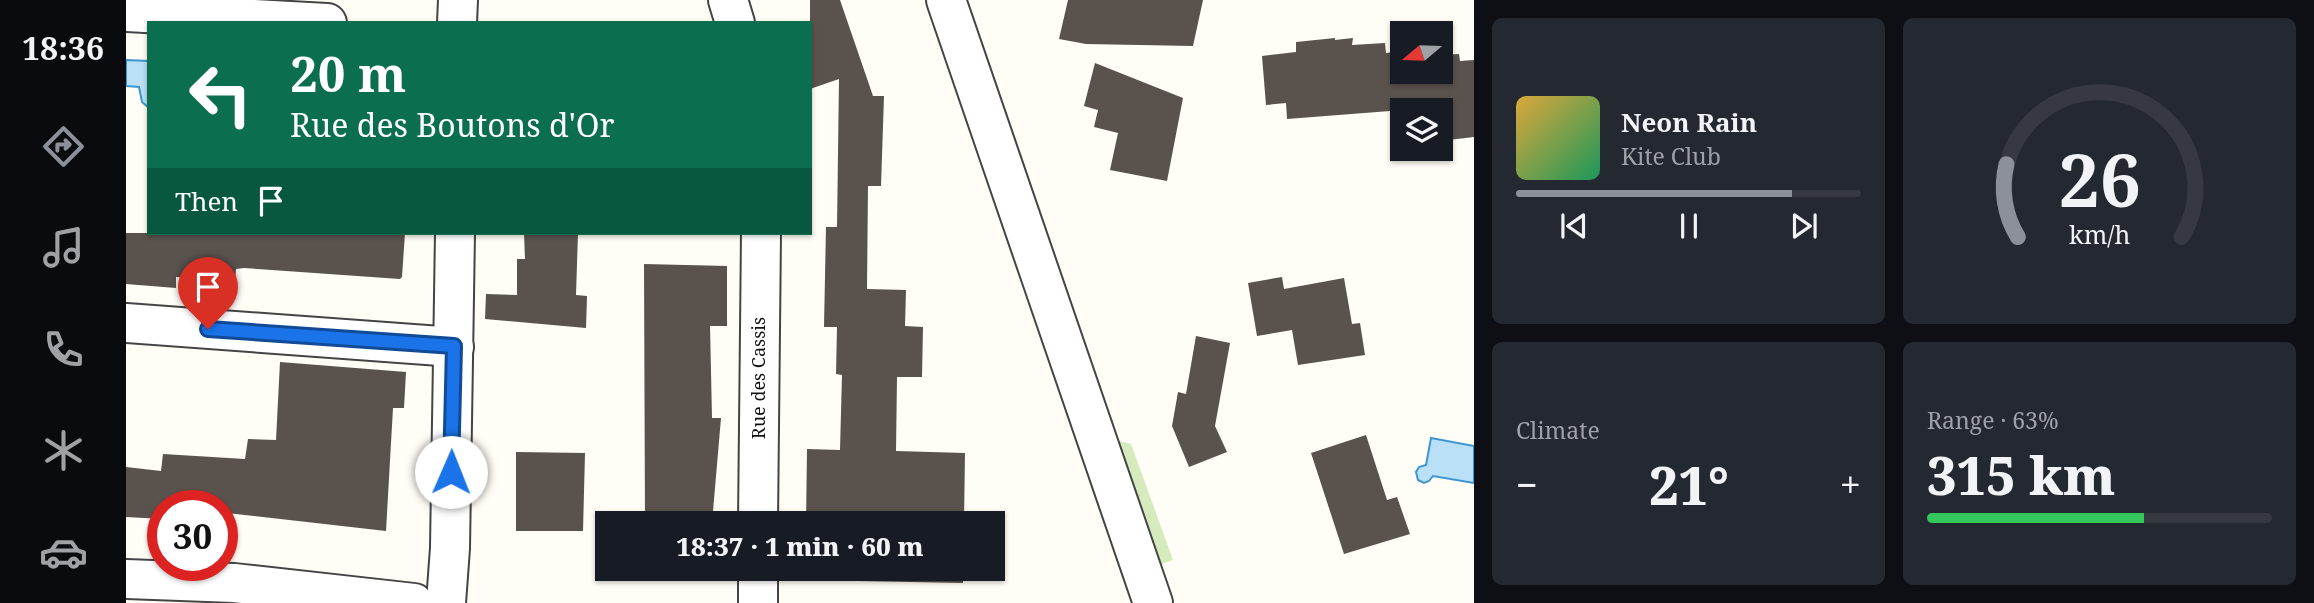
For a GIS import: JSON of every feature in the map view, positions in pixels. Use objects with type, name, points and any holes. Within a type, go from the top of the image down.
[{"type":"street","points":[[457,21],[458,0]]},
{"type":"street","points":[[728,0],[734,21]]},
{"type":"street","points":[[946,0],[1153,603]]},
{"type":"street","points":[[126,12],[290,21]]},
{"type":"street","points":[[446,603],[455,235]]},
{"type":"street","name":"Rue des Cassis","points":[[758,511],[761,235]]},
{"type":"street","points":[[126,323],[454,346]]},
{"type":"street","points":[[126,579],[234,583],[414,603]]},
{"type":"street","points":[[758,581],[758,603]]},
{"type":"green space","points":[[1115,440],[1131,444],[1173,560],[1151,568]]},
{"type":"water","points":[[126,60],[147,61],[147,106],[142,102],[139,87],[126,86]]},
{"type":"water","points":[[1431,438],[1474,446],[1474,483],[1433,476],[1424,483],[1418,480],[1416,472],[1419,467],[1426,465]]},
{"type":"building","points":[[810,0],[840,0],[873,96],[884,96],[881,186],[868,186],[867,289],[906,290],[905,326],[923,327],[922,377],[897,377],[896,451],[965,453],[964,511],[806,511],[807,449],[840,450],[842,375],[836,374],[837,327],[824,327],[826,227],[837,227],[839,79],[812,88]]},
{"type":"building","points":[[1068,0],[1203,0],[1193,46],[1086,44],[1059,39]]},
{"type":"building","points":[[1353,38],[1352,45],[1385,43],[1386,53],[1390,52],[1390,84],[1453,84],[1453,54],[1459,54],[1460,61],[1474,60],[1474,137],[1453,139],[1453,98],[1390,98],[1390,111],[1287,119],[1286,103],[1266,105],[1262,56],[1296,52],[1296,42]]},
{"type":"building","points":[[1095,63],[1183,98],[1167,181],[1110,170],[1118,133],[1094,127],[1098,110],[1084,106]]},
{"type":"building","points":[[126,233],[405,235],[400,279],[244,268],[236,269],[235,282],[176,277],[176,288],[126,284]]},
{"type":"building","points":[[524,235],[578,235],[576,295],[587,296],[586,328],[485,319],[486,294],[517,295],[517,259],[525,259]]},
{"type":"building","points":[[644,264],[727,266],[727,326],[710,326],[712,418],[721,418],[713,511],[645,511]]},
{"type":"building","points":[[1282,277],[1284,289],[1344,278],[1352,324],[1360,323],[1365,355],[1298,365],[1292,330],[1257,336],[1248,283]]},
{"type":"building","points":[[1196,336],[1230,343],[1215,426],[1227,452],[1189,467],[1172,426],[1178,392],[1186,394]]},
{"type":"building","points":[[280,362],[406,372],[404,408],[393,408],[386,531],[238,514],[238,490],[147,490],[147,518],[126,517],[126,467],[161,471],[163,454],[245,459],[248,439],[276,440]]},
{"type":"building","points":[[1366,435],[1387,500],[1397,497],[1410,534],[1344,554],[1311,453]]},
{"type":"building","points":[[516,452],[585,453],[583,531],[516,531]]},
{"type":"building","points":[[858,581],[963,581],[963,583]]},
{"type":"route","points":[[208,329],[454,346],[451,472]]}]
